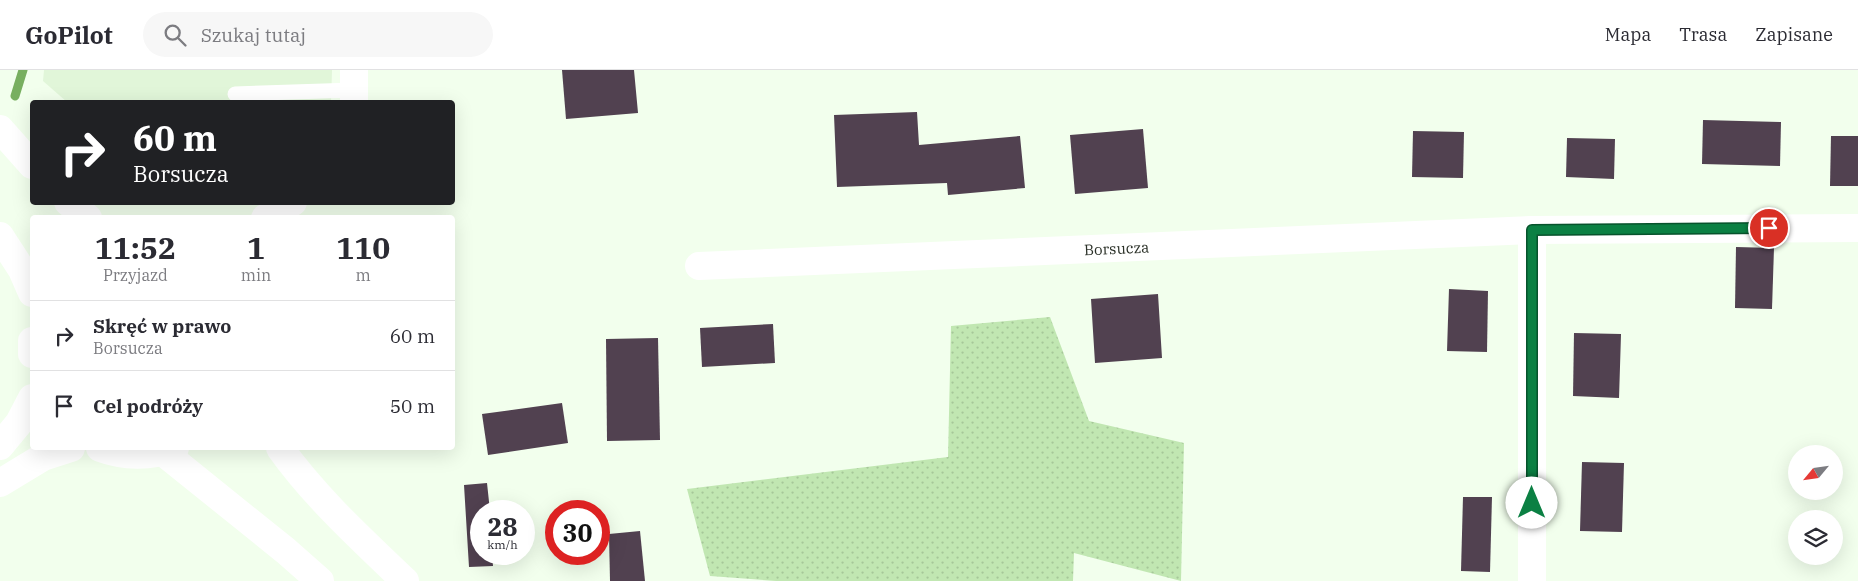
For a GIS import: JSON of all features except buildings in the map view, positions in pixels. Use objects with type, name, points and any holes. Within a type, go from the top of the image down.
[{"type":"street","points":[[0,129],[30,163]]},
{"type":"street","points":[[72,205],[84,215]]},
{"type":"street","points":[[270,215],[288,205]]},
{"type":"street","name":"Borsucza","points":[[699,266],[1532,230],[1858,228]]},
{"type":"street","points":[[1532,230],[1532,581]]},
{"type":"street","points":[[0,236],[22,270],[30,288]]},
{"type":"street","points":[[0,446],[19,423],[30,402]]},
{"type":"street","points":[[0,483],[44,458],[66,450]]},
{"type":"street","points":[[106,450],[137,455],[169,450],[320,581]]},
{"type":"street","points":[[282,450],[364,543],[405,581]]},
{"type":"lane","points":[[235,94],[354,87]]},
{"type":"shaded area","points":[[44,70],[332,70],[331,100],[65,100],[43,81]]},
{"type":"green space","points":[[1050,317],[1089,421],[1184,443],[1181,581],[1074,553],[1073,581],[776,581],[710,576],[687,489],[948,457],[951,326]]},
{"type":"waterway","points":[[15,96],[23,70]]},
{"type":"route","points":[[1532,503],[1532,230],[1769,228]]}]
